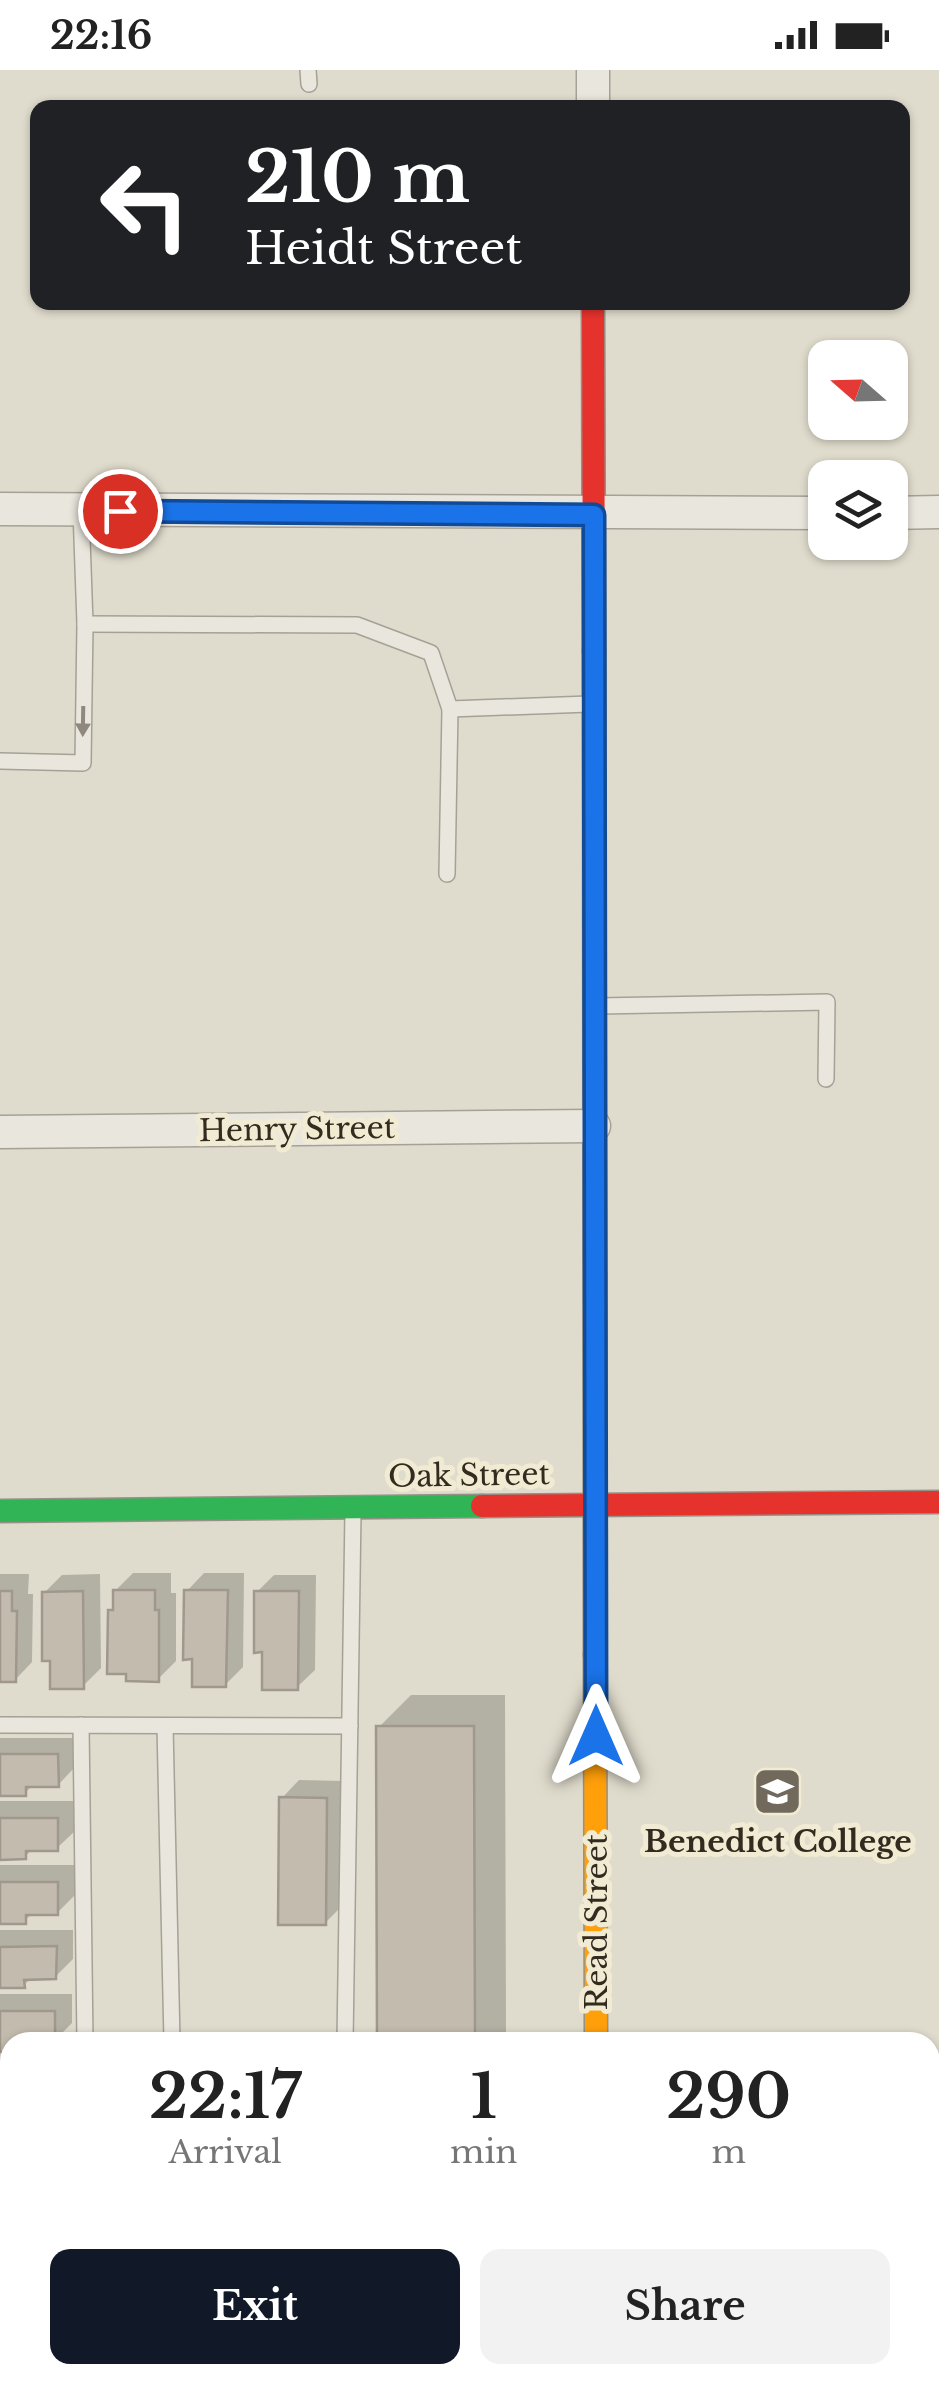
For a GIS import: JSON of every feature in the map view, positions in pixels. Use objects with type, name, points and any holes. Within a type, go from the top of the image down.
[{"type":"street","points":[[592,70],[592,100]]},
{"type":"street","name":"Read Street","points":[[593,310],[596,2032]]},
{"type":"street","points":[[0,510],[808,513]]},
{"type":"street","points":[[908,512],[939,512]]},
{"type":"street","name":"Henry Street","points":[[0,1132],[594,1126]]},
{"type":"street","name":"Oak Street","points":[[0,1511],[939,1502]]},
{"type":"lane","points":[[0,760],[82,763],[85,624],[81,510]]},
{"type":"lane","points":[[85,624],[357,625],[431,653],[450,708],[447,874]]},
{"type":"lane","points":[[450,708],[593,704]]},
{"type":"lane","points":[[594,1006],[827,1002],[826,1079]]},
{"type":"lane","points":[[345,2032],[353,1506]]},
{"type":"lane","points":[[0,1725],[350,1726]]},
{"type":"lane","points":[[81,1725],[85,2032]]},
{"type":"lane","points":[[165,1726],[172,2032]]},
{"type":"building","points":[[113,1590],[155,1590],[155,1610],[159,1610],[159,1682],[126,1681],[126,1674],[107,1674],[108,1610],[113,1610]]},
{"type":"building","points":[[184,1590],[228,1590],[226,1687],[192,1687],[192,1659],[183,1660]]},
{"type":"building","points":[[0,1591],[12,1591],[12,1611],[17,1611],[16,1682],[0,1682]]},
{"type":"building","points":[[83,1591],[84,1689],[50,1689],[50,1661],[42,1661],[42,1592]]},
{"type":"building","points":[[254,1591],[299,1591],[298,1690],[262,1690],[262,1652],[254,1653]]},
{"type":"building","points":[[376,1726],[474,1726],[475,2032],[377,2032]]},
{"type":"building","points":[[0,1754],[58,1754],[59,1787],[26,1787],[26,1796],[0,1796]]},
{"type":"building","points":[[279,1797],[327,1798],[326,1925],[278,1925]]},
{"type":"building","points":[[0,1818],[58,1818],[58,1851],[26,1851],[26,1859],[0,1860]]},
{"type":"building","points":[[0,1882],[58,1882],[58,1915],[26,1915],[26,1924],[0,1924]]},
{"type":"building","points":[[57,1946],[56,1979],[24,1980],[25,1988],[0,1988],[0,1947]]},
{"type":"building","points":[[0,2011],[55,2011],[55,2032],[0,2032]]},
{"type":"traffic: fast","points":[[594,651],[595,1655]]},
{"type":"traffic: fast","points":[[0,1511],[482,1506]]},
{"type":"traffic: slow","points":[[595,1655],[596,2032]]},
{"type":"traffic: jam","points":[[593,310],[594,651]]},
{"type":"traffic: jam","points":[[482,1506],[939,1502]]},
{"type":"place","name":"Benedict College","points":[[778,1792]]},
{"type":"route","points":[[120,511],[594,515],[596,1736]]}]
